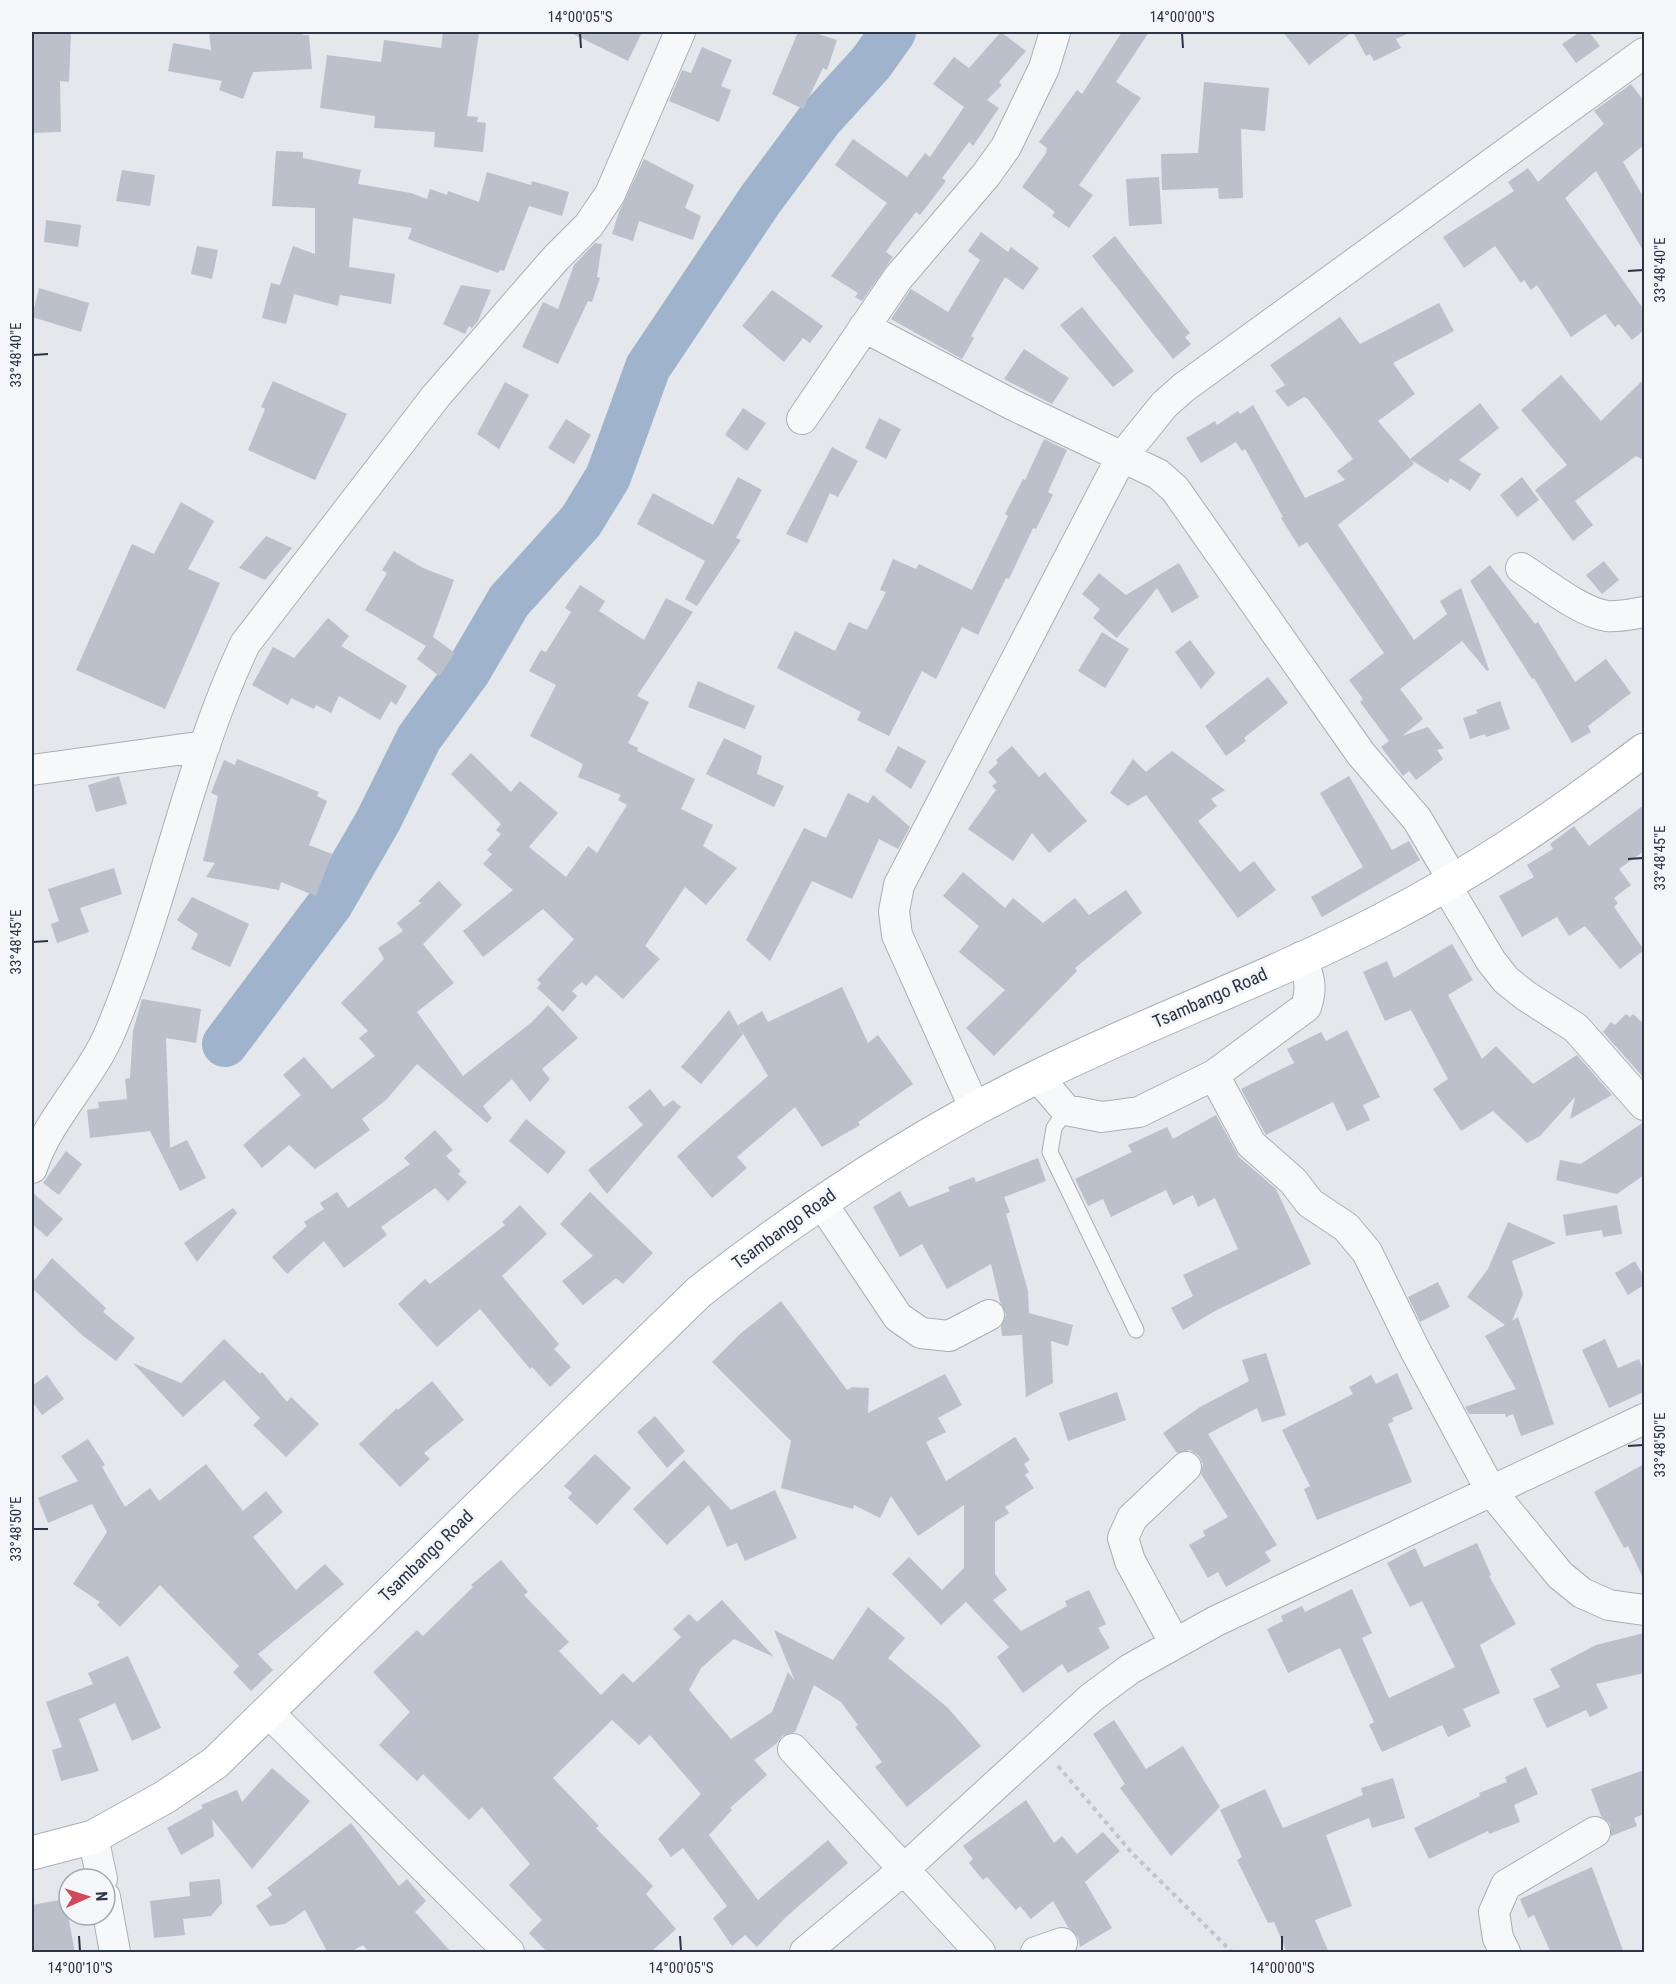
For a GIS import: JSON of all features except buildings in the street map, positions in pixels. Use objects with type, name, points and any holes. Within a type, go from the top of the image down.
[{"type":"street","points":[[32,1168],[45,1140],[111,1032],[147,939],[223,690],[245,644],[436,396],[556,258],[589,225],[610,194],[680,32]]},
{"type":"street","points":[[802,419],[898,278],[986,175],[1006,147],[1044,68],[1055,32]]},
{"type":"street","points":[[975,1109],[897,934],[894,911],[899,885],[1121,458],[1164,405],[1183,388],[1644,52]]},
{"type":"street","points":[[864,327],[1121,458],[1158,474],[1175,489],[1361,754],[1417,819],[1491,961],[1506,980],[1526,996],[1576,1028],[1644,1105]]},
{"type":"street","points":[[1521,568],[1588,609],[1605,616],[1624,616],[1644,612]]},
{"type":"street","points":[[32,770],[205,746]]},
{"type":"street","name":"Tsambango Road","points":[[32,1853],[93,1837],[165,1797],[215,1763],[699,1292],[775,1233],[820,1202],[903,1148],[1037,1076],[1382,920],[1537,830],[1644,750]]},
{"type":"street","points":[[1037,1076],[1066,1110],[1102,1117],[1139,1112],[1214,1075],[1306,1007],[1311,993],[1310,978],[1301,957]]},
{"type":"street","points":[[1214,1075],[1251,1144],[1293,1181],[1310,1203],[1346,1227],[1367,1252],[1415,1350],[1491,1491],[1560,1575],[1582,1593],[1609,1605],[1644,1610]]},
{"type":"street","points":[[820,1202],[898,1317],[921,1333],[949,1336],[989,1315]]},
{"type":"street","points":[[805,1953],[903,1870],[1091,1698],[1130,1669],[1174,1642],[1644,1419]]},
{"type":"street","points":[[1174,1642],[1130,1561],[1123,1538],[1132,1518],[1186,1467]]},
{"type":"street","points":[[267,1711],[509,1953]]},
{"type":"street","points":[[793,1749],[980,1953]]},
{"type":"street","points":[[1505,1953],[1498,1938],[1494,1912],[1506,1885],[1595,1832]]},
{"type":"street","points":[[93,1837],[99,1867]]},
{"type":"street","points":[[110,1927],[115,1953]]},
{"type":"lane","points":[[1066,1110],[1054,1128],[1050,1152],[1136,1330]]},
{"type":"path","points":[[1040,1744],[1132,1852],[1232,1953]]},
{"type":"waterway","points":[[225,1044],[330,904],[378,821],[419,738],[468,671],[509,601],[581,521],[608,477],[648,367],[760,200],[820,119],[871,63],[893,32]]}]
